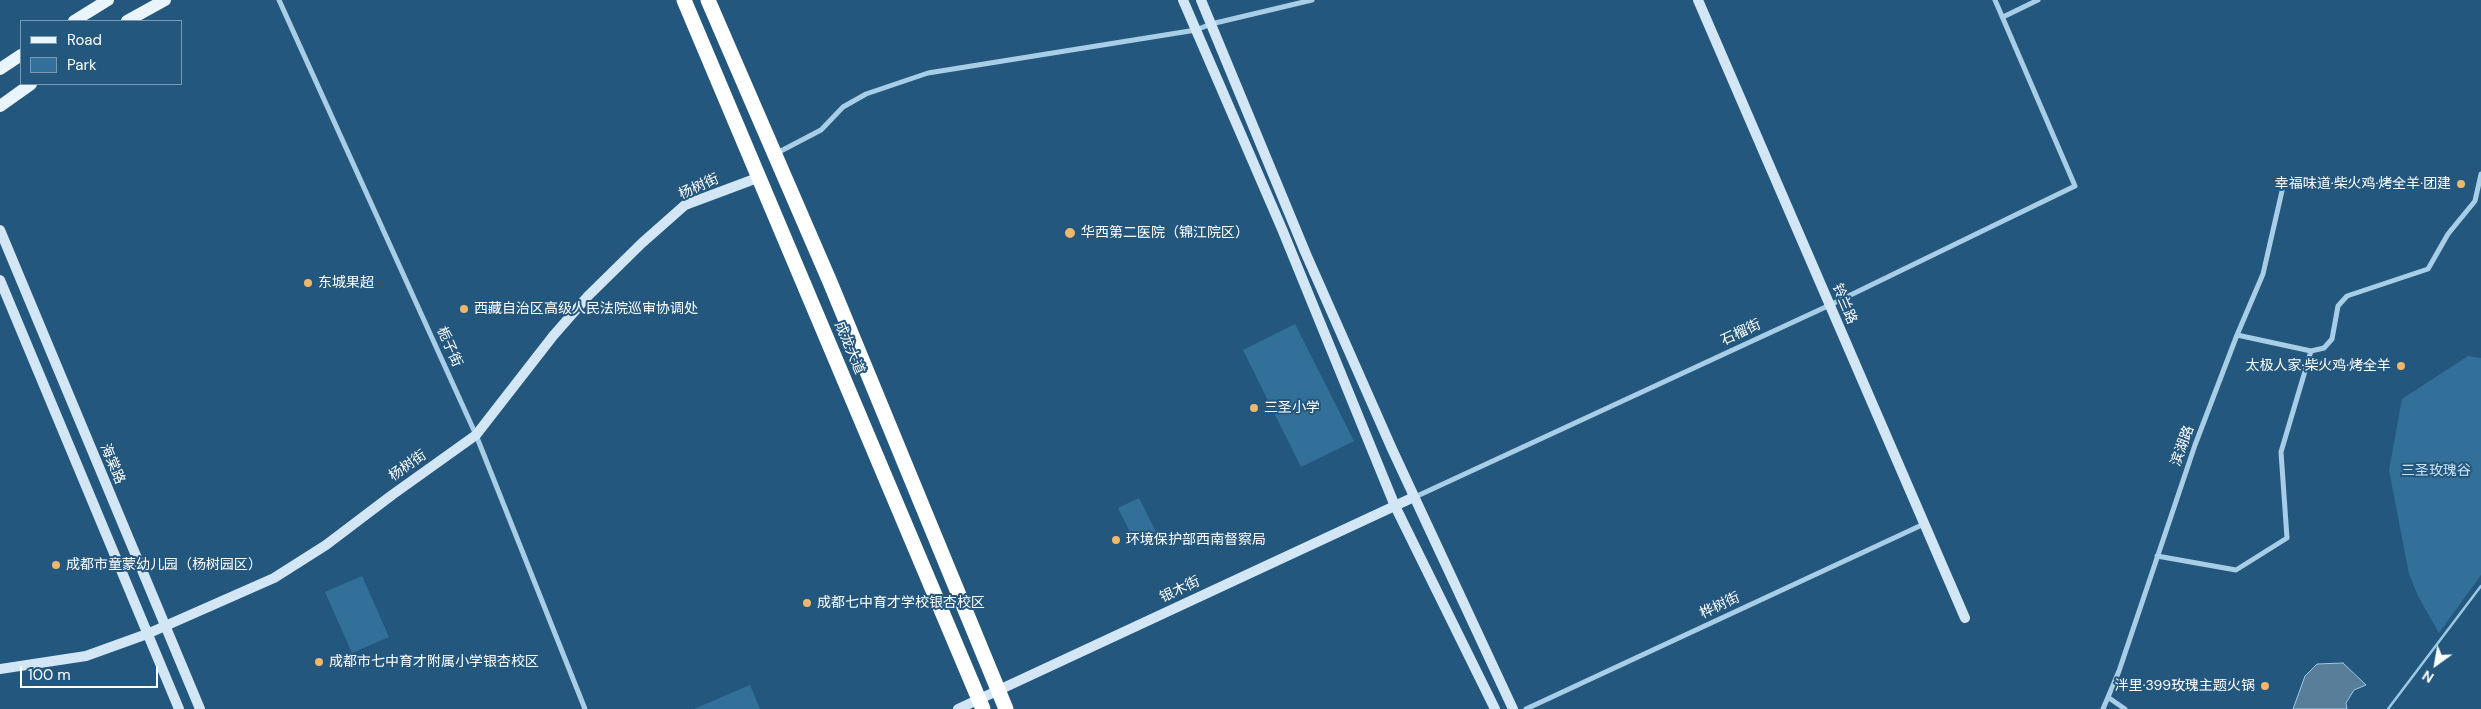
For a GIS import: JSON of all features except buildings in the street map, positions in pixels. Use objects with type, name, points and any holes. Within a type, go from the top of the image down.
[{"type":"highway","name":"成龙大道","points":[[684,0],[981,704]]},
{"type":"highway","name":"成龙大道","points":[[708,0],[776,154],[1006,709]]},
{"type":"main road","points":[[76,20],[108,0]]},
{"type":"main road","points":[[129,20],[165,0]]},
{"type":"main road","points":[[0,69],[20,56]]},
{"type":"main road","points":[[0,106],[30,85]]},
{"type":"street","name":"栀子街","points":[[280,0],[476,436],[586,709]]},
{"type":"street","points":[[1183,0],[1282,229],[1396,506],[1495,709]]},
{"type":"street","points":[[1201,0],[1303,246],[1414,497],[1513,709]]},
{"type":"street","points":[[776,154],[821,130],[843,107],[866,94],[928,73],[1196,30],[1211,24],[1312,0]]},
{"type":"street","name":"铃兰路","points":[[1698,0],[1965,618]]},
{"type":"street","points":[[1996,0],[2003,17],[2038,0]]},
{"type":"street","name":"石榴街","points":[[1414,497],[1830,305],[2075,186],[2003,17]]},
{"type":"street","points":[[2237,335],[2311,351],[2324,348],[2332,339],[2338,306],[2347,296],[2428,269],[2448,234],[2475,201],[2481,174]]},
{"type":"street","name":"杨树街","points":[[0,669],[86,656],[147,634],[274,578],[326,545],[392,495],[476,436],[553,336],[588,296],[642,243],[686,205],[760,177]]},
{"type":"street","name":"滨湖路","points":[[2103,709],[2109,698],[2237,335],[2264,274],[2282,191]]},
{"type":"street","name":"海棠路","points":[[0,230],[200,709]]},
{"type":"street","points":[[0,280],[179,709]]},
{"type":"street","points":[[2158,556],[2236,570],[2287,538],[2281,452],[2311,351]]},
{"type":"street","name":"银木街","points":[[958,709],[981,704],[998,690],[1414,497]]},
{"type":"street","name":"桦树街","points":[[1526,709],[1924,524]]},
{"type":"street","points":[[2109,698],[2125,709]]},
{"type":"green space","points":[[1295,324],[1354,441],[1301,467],[1243,350]]},
{"type":"green space","name":"三圣玫瑰谷","points":[[2468,356],[2481,358],[2481,575],[2439,633],[2418,596],[2409,574],[2389,470],[2402,399]]},
{"type":"green space","points":[[1139,498],[1156,532],[1135,542],[1118,508]]},
{"type":"green space","points":[[362,576],[389,637],[352,653],[325,592]]},
{"type":"green space","points":[[750,685],[760,709],[694,709]]},
{"type":"shaded area","points":[[2343,663],[2366,685],[2354,690],[2346,703],[2347,709],[2293,709],[2305,676],[2317,664]]},
{"type":"waterway","points":[[2388,709],[2481,586]]},
{"type":"place","name":"幸福味道·柴火鸡·烤全羊·团建","points":[[2461,184]]},
{"type":"place","name":"华西第二医院（锦江院区）","points":[[1070,233]]},
{"type":"place","name":"东城果超","points":[[308,283]]},
{"type":"place","name":"西藏自治区高级人民法院巡审协调处","points":[[464,309]]},
{"type":"place","name":"太极人家·柴火鸡·烤全羊","points":[[2401,366]]},
{"type":"place","name":"三圣小学","points":[[1254,408]]},
{"type":"place","name":"环境保护部西南督察局","points":[[1116,540]]},
{"type":"place","name":"成都市童蒙幼儿园（杨树园区）","points":[[56,565]]},
{"type":"place","name":"成都七中育才学校银杏校区","points":[[807,603]]},
{"type":"place","name":"成都市七中育才附属小学银杏校区","points":[[319,662]]},
{"type":"place","name":"泮里·399玫瑰主题火锅","points":[[2265,686]]}]
